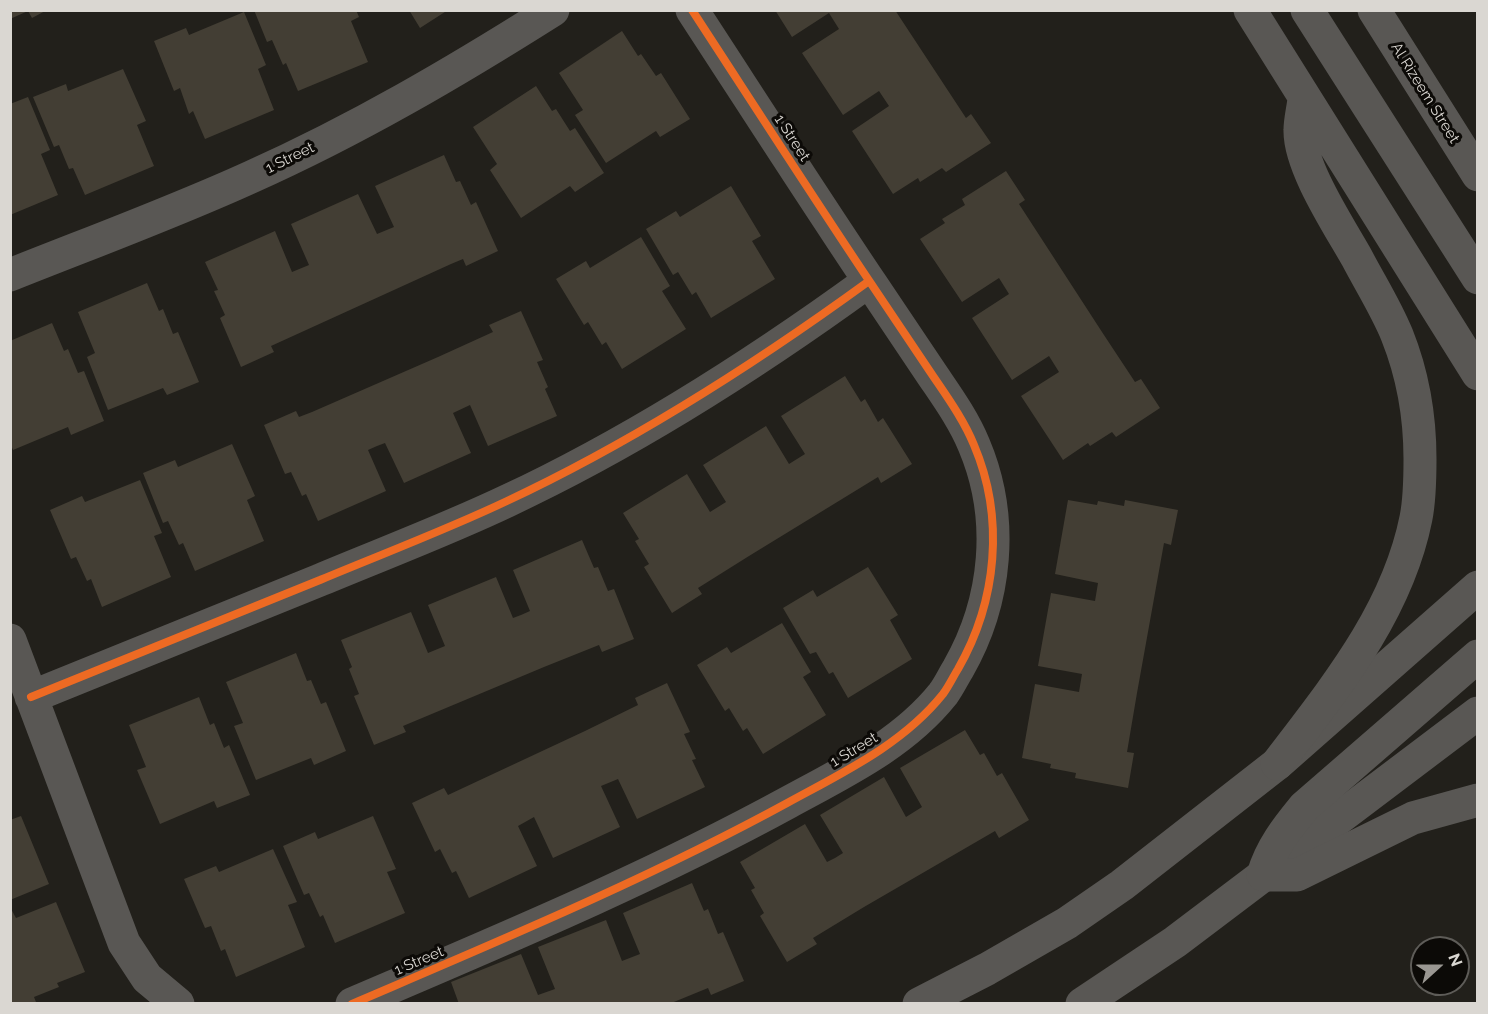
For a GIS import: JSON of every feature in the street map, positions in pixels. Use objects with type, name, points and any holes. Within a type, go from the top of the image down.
[{"type":"street","name":"1 Street","points":[[10,275],[250,178],[344,132],[455,72],[553,10]]},
{"type":"street","name":"1 Street","points":[[352,1004],[573,907],[758,819],[858,764],[905,734],[944,693],[972,645],[989,591],[994,536],[988,489],[974,445],[952,404],[692,10]]},
{"type":"street","points":[[1250,10],[1478,374]]},
{"type":"street","points":[[1307,10],[1478,278]]},
{"type":"street","name":"Al Rizeem Street","points":[[1374,10],[1478,175]]},
{"type":"street","points":[[1277,764],[1346,674],[1386,604],[1405,562],[1416,517],[1420,485],[1420,424],[1411,378],[1396,334],[1303,153],[1300,131],[1304,99]]},
{"type":"street","points":[[1429,99],[1478,139]]},
{"type":"street","points":[[31,697],[507,501],[657,422],[800,331],[869,281]]},
{"type":"street","points":[[919,1004],[987,969],[1067,923],[1122,885],[1277,764],[1478,587]]},
{"type":"street","points":[[10,640],[124,943],[147,978],[178,1004]]},
{"type":"street","points":[[1263,875],[1269,855],[1282,833],[1304,807],[1478,656]]},
{"type":"street","points":[[1082,1004],[1175,942],[1478,713]]},
{"type":"street","points":[[1263,875],[1297,875],[1413,818],[1478,800]]},
{"type":"building","points":[[10,10],[47,10],[32,18],[28,11],[10,19]]},
{"type":"building","points":[[254,10],[356,10],[359,17],[351,21],[368,62],[298,91],[286,63],[283,65],[272,40],[267,42]]},
{"type":"building","points":[[409,10],[448,10],[420,28]]},
{"type":"building","points":[[775,10],[895,10],[966,118],[971,114],[991,143],[946,172],[942,168],[920,182],[918,178],[893,194],[852,131],[889,106],[879,91],[843,115],[802,53],[839,29],[829,13],[792,37]]},
{"type":"building","points":[[244,12],[266,65],[258,69],[274,110],[205,139],[193,111],[189,114],[180,88],[174,91],[154,41],[186,28],[189,35]]},
{"type":"building","points":[[622,31],[638,56],[641,54],[656,76],[661,73],[690,119],[660,137],[656,131],[606,163],[575,115],[583,110],[559,73]]},
{"type":"building","points":[[123,69],[146,121],[137,125],[154,166],[85,195],[73,168],[69,169],[59,145],[54,147],[33,97],[66,84],[68,91]]},
{"type":"building","points":[[536,86],[552,111],[556,109],[570,131],[575,128],[604,173],[575,192],[570,186],[521,218],[490,170],[497,164],[473,127]]},
{"type":"building","points":[[28,97],[50,150],[41,154],[58,195],[10,215],[10,104]]},
{"type":"building","points":[[444,155],[456,182],[460,181],[471,205],[476,202],[498,251],[466,266],[463,259],[451,264],[271,346],[274,352],[241,367],[220,318],[225,315],[214,291],[218,290],[205,262],[275,231],[292,272],[309,265],[291,224],[358,194],[377,234],[394,227],[375,186]]},
{"type":"building","points":[[1006,171],[1025,200],[1019,204],[1102,332],[1135,382],[1141,379],[1160,408],[1116,437],[1112,432],[1090,446],[1088,443],[1063,460],[1021,396],[1059,372],[1049,356],[1012,380],[972,318],[1009,294],[999,278],[962,302],[920,239],[945,223],[942,219],[965,205],[962,199]]},
{"type":"building","points":[[731,186],[761,236],[752,241],[775,279],[711,318],[696,292],[692,295],[678,272],[673,275],[646,229],[676,211],[680,217]]},
{"type":"building","points":[[641,237],[670,286],[662,291],[686,329],[622,369],[606,342],[602,345],[588,322],[584,325],[556,279],[586,261],[590,268]]},
{"type":"building","points":[[147,283],[159,311],[163,309],[173,334],[178,332],[199,382],[167,395],[163,388],[108,410],[87,357],[95,353],[78,312]]},
{"type":"building","points":[[521,311],[543,360],[537,362],[548,387],[545,389],[557,416],[488,446],[470,405],[453,413],[471,453],[404,483],[385,443],[368,450],[386,491],[318,521],[306,494],[302,496],[291,472],[285,474],[264,425],[296,411],[299,417],[312,412],[438,357],[493,332],[489,325]]},
{"type":"building","points":[[52,323],[64,351],[68,349],[78,373],[84,371],[104,421],[71,435],[68,427],[13,450],[10,443],[10,341]]},
{"type":"building","points":[[845,376],[861,402],[865,399],[878,422],[883,418],[912,464],[881,483],[878,477],[749,556],[698,588],[702,594],[672,613],[644,567],[649,564],[635,541],[639,539],[623,513],[687,474],[710,512],[726,502],[703,465],[766,426],[789,464],[805,454],[781,416]]},
{"type":"building","points":[[232,444],[255,496],[247,500],[264,541],[195,571],[183,543],[179,545],[168,521],[163,523],[143,473],[175,460],[178,467]]},
{"type":"building","points":[[140,480],[162,533],[154,536],[171,577],[102,607],[91,579],[87,581],[76,557],[71,559],[50,510],[82,496],[85,502]]},
{"type":"building","points":[[1068,500],[1097,505],[1098,501],[1124,506],[1125,500],[1178,510],[1171,545],[1164,543],[1137,693],[1127,752],[1134,753],[1128,788],[1075,778],[1076,773],[1050,768],[1051,764],[1022,758],[1035,684],[1079,692],[1082,674],[1038,666],[1051,593],[1095,601],[1098,583],[1055,574]]},
{"type":"building","points":[[582,540],[594,568],[598,567],[608,591],[614,589],[634,639],[602,652],[599,645],[544,667],[403,726],[406,732],[374,745],[354,696],[359,694],[349,669],[352,667],[341,640],[411,612],[428,653],[445,646],[428,605],[496,577],[513,618],[521,615],[530,611],[513,570]]},
{"type":"building","points":[[868,567],[898,615],[890,620],[912,659],[848,698],[833,672],[829,674],[816,652],[810,654],[783,608],[813,590],[817,597]]},
{"type":"building","points":[[782,623],[811,672],[803,677],[826,715],[763,754],[747,728],[743,731],[729,708],[725,711],[697,665],[727,647],[731,653]]},
{"type":"building","points":[[296,653],[307,681],[311,680],[321,704],[326,702],[346,751],[314,765],[311,758],[256,780],[234,726],[243,723],[226,682]]},
{"type":"building","points":[[667,683],[690,732],[684,734],[696,759],[692,760],[705,787],[637,819],[618,779],[601,786],[620,827],[553,858],[534,817],[518,826],[537,866],[469,898],[456,871],[452,873],[440,849],[435,852],[412,803],[444,788],[448,795],[585,731],[638,705],[635,698]]},
{"type":"building","points":[[199,697],[210,725],[214,723],[224,748],[229,745],[250,795],[217,808],[214,801],[160,824],[137,770],[146,767],[129,725]]},
{"type":"building","points":[[965,730],[980,755],[984,753],[997,776],[1002,773],[1029,820],[999,838],[995,831],[864,907],[813,938],[817,944],[787,962],[760,916],[764,913],[751,890],[755,888],[740,862],[805,824],[827,862],[835,858],[843,853],[820,815],[884,777],[906,817],[922,807],[900,768]]},
{"type":"building","points":[[21,816],[49,884],[10,900],[10,820]]},
{"type":"building","points":[[373,816],[396,869],[387,872],[405,913],[335,943],[323,915],[320,917],[309,893],[304,895],[283,846],[315,832],[318,839]]},
{"type":"building","points":[[273,849],[297,902],[288,905],[305,947],[236,977],[225,949],[221,951],[211,926],[205,928],[184,879],[216,866],[219,872]]},
{"type":"building","points":[[692,883],[704,911],[708,909],[718,934],[723,932],[744,981],[711,995],[708,988],[669,1004],[459,1004],[451,982],[521,954],[538,995],[555,989],[538,947],[606,920],[622,961],[640,954],[623,913]]},
{"type":"building","points":[[56,902],[85,972],[57,983],[59,987],[34,997],[36,1002],[10,1004],[10,907],[16,918]]},
{"type":"cycle path","points":[[352,1004],[628,883],[736,830],[872,756],[910,728],[943,694],[971,643],[981,616],[992,559],[993,530],[984,473],[970,435],[692,10]]},
{"type":"cycle path","points":[[31,697],[437,532],[555,478],[693,400],[782,342],[869,281]]}]
